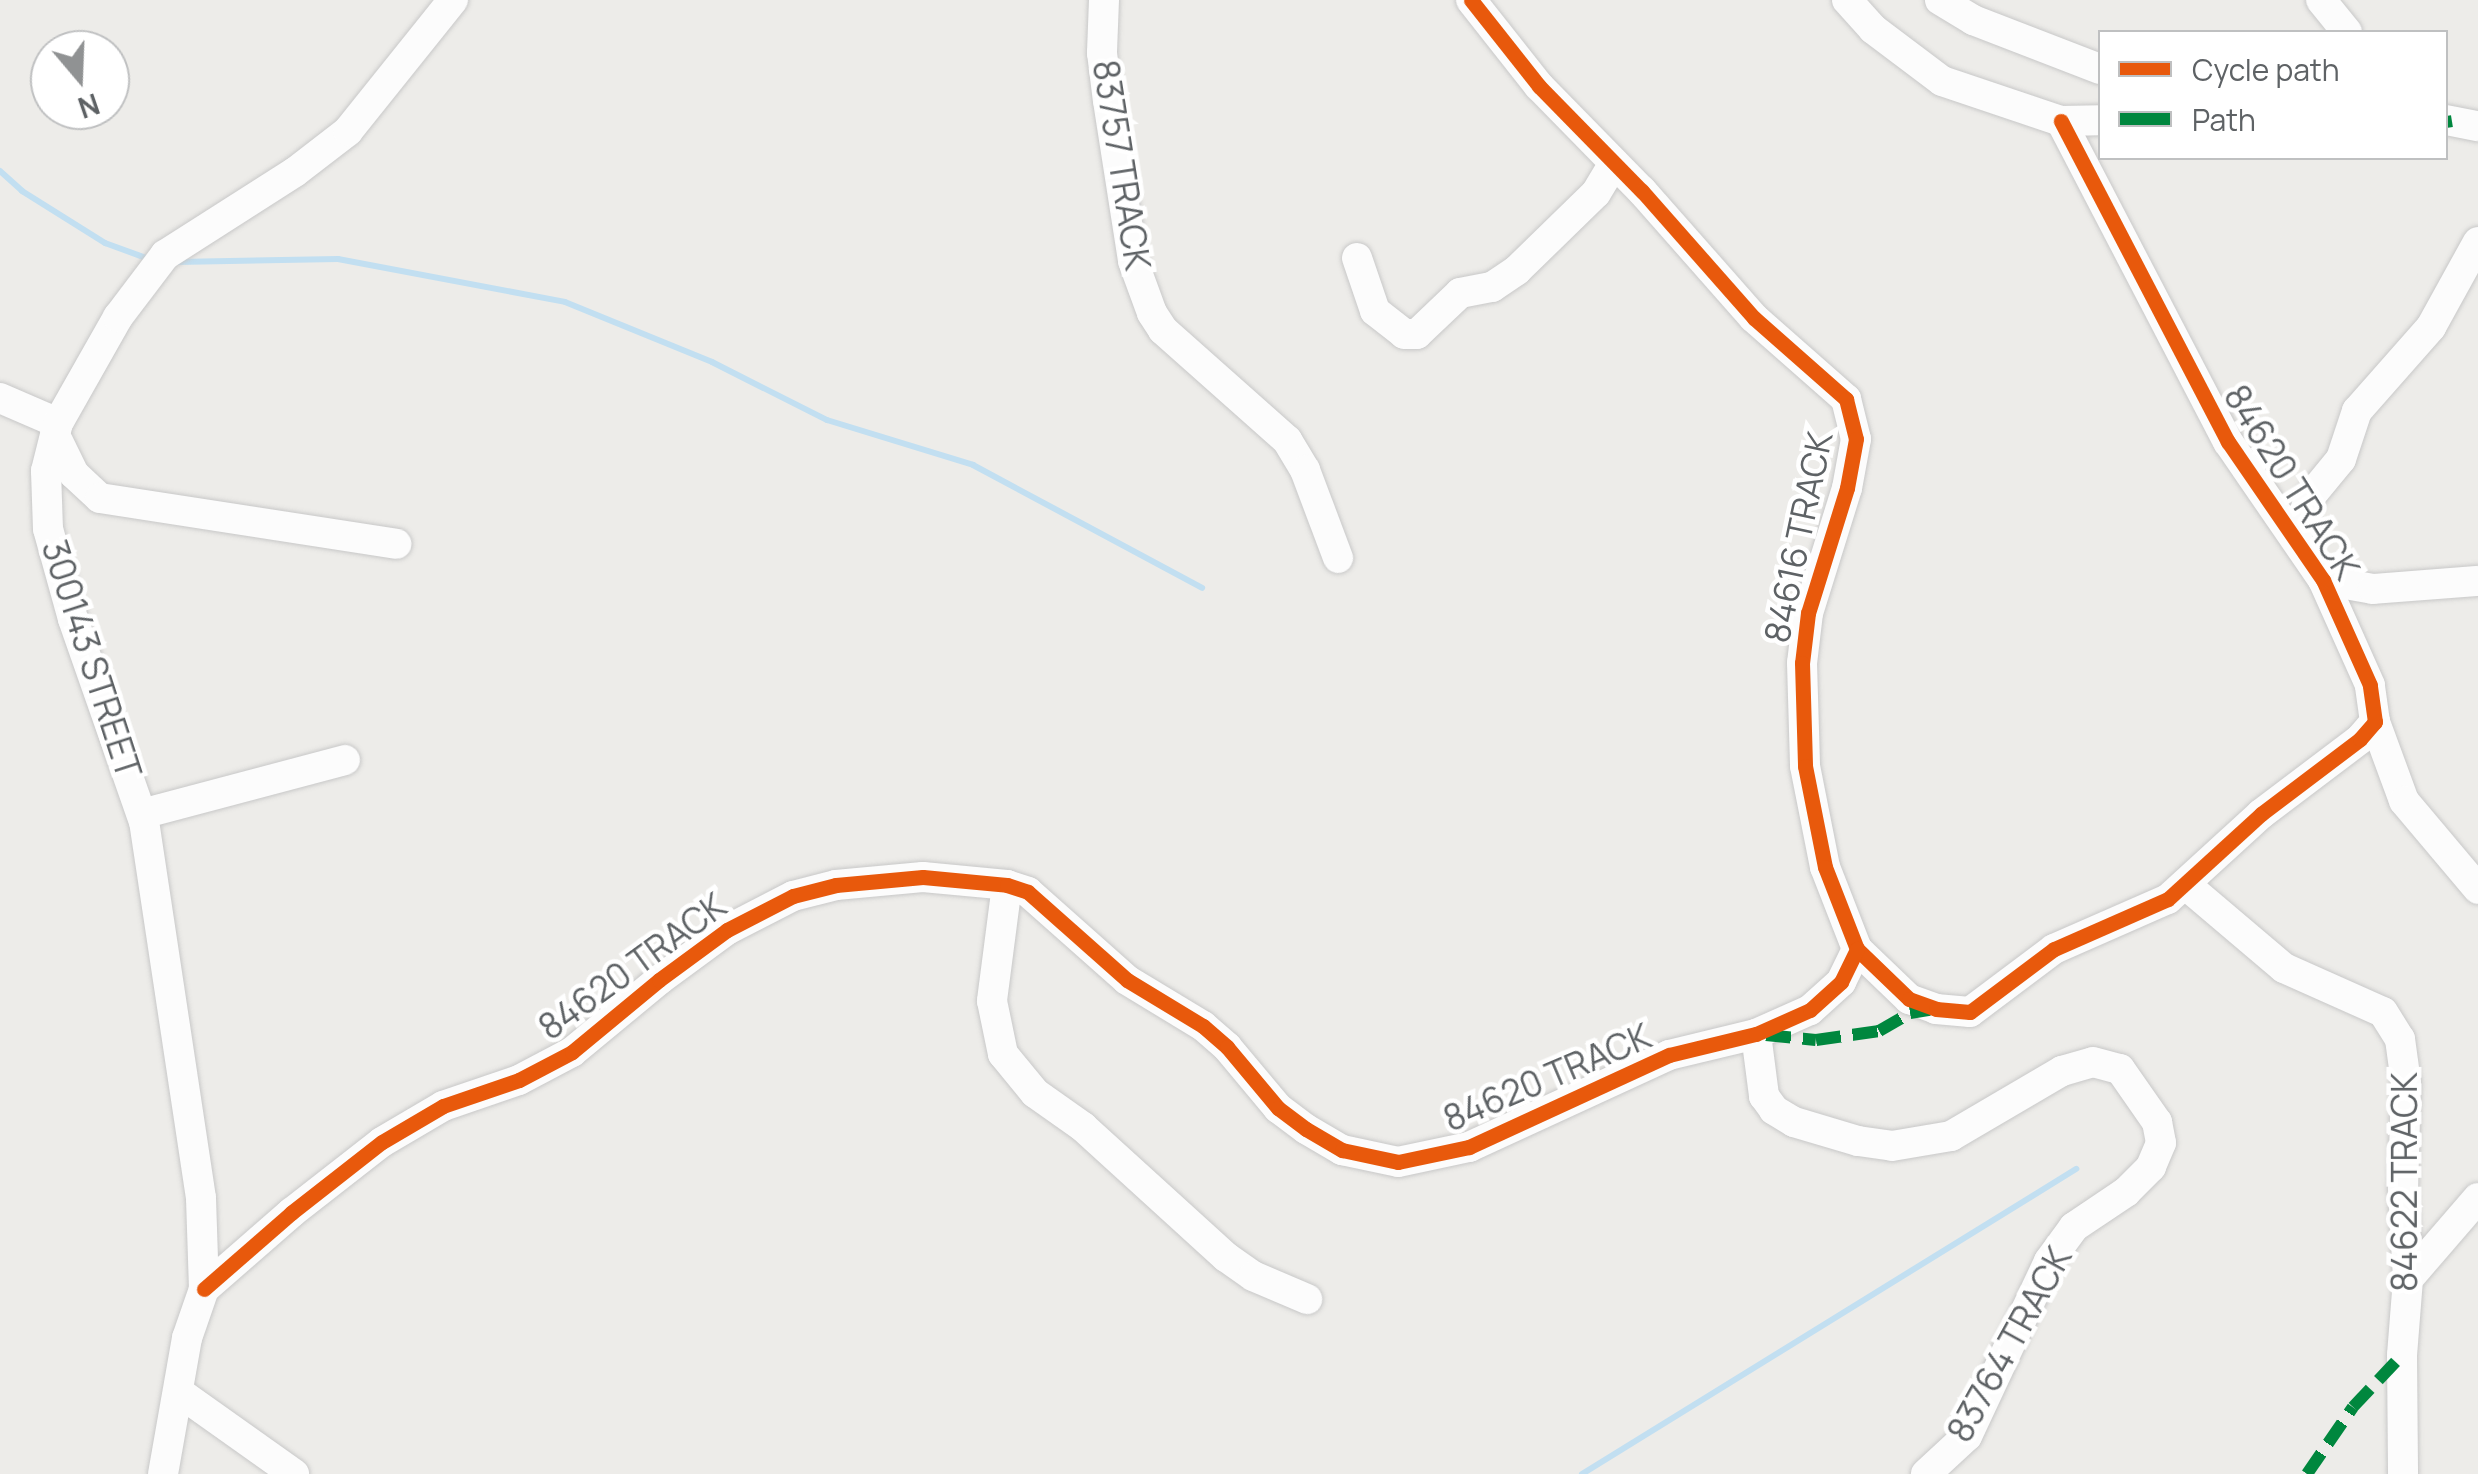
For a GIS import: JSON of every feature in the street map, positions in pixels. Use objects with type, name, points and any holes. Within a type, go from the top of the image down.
[{"type":"street","name":"300143 STREET","points":[[163,1474],[187,1338],[204,1288],[202,1198],[161,910],[142,814],[73,619],[48,529],[46,472],[56,429],[118,318],[165,255],[295,172],[348,132],[453,0]]},
{"type":"street","name":"83757 TRACK","points":[[1104,0],[1102,53],[1108,100],[1134,261],[1152,313],[1163,330],[1287,440],[1305,470],[1338,558]]},
{"type":"street","name":"84616 TRACK","points":[[1470,0],[1539,86],[1754,318],[1840,390],[1851,413],[1856,439],[1848,488],[1808,613],[1802,663],[1805,766],[1814,818],[1825,867],[1857,949],[1909,999],[1936,1009],[1970,1012],[2054,949],[2168,899],[2186,886]]},
{"type":"street","points":[[1847,0],[1898,50],[1942,81],[2061,121],[2098,120]]},
{"type":"street","points":[[1940,0],[1973,20],[2098,69]]},
{"type":"street","points":[[2321,0],[2345,30]]},
{"type":"street","points":[[2448,120],[2478,126]]},
{"type":"street","name":"84620 TRACK","points":[[2061,121],[2188,372],[2228,442],[2322,580],[2370,686],[2376,722],[2404,801],[2478,888]]},
{"type":"street","points":[[1357,258],[1375,312],[1404,334],[1417,334],[1460,293],[1492,287],[1517,270],[1596,193],[1614,163]]},
{"type":"street","points":[[2296,540],[2309,498],[2341,459],[2358,411],[2431,327],[2478,242]]},
{"type":"street","points":[[0,398],[56,429],[74,474],[100,498],[396,544]]},
{"type":"street","points":[[2322,580],[2373,589],[2478,581]]},
{"type":"street","points":[[2186,886],[2261,814],[2360,740],[2376,722]]},
{"type":"street","points":[[142,814],[345,760]]},
{"type":"street","name":"84620 TRACK","points":[[204,1288],[382,1142],[443,1106],[519,1080],[572,1052],[658,980],[759,911],[822,889],[886,879],[924,878],[1007,885],[1028,892],[1127,980],[1203,1026],[1227,1047],[1278,1108],[1342,1150],[1371,1158],[1398,1162],[1469,1147],[1669,1056],[1756,1034]]},
{"type":"street","points":[[1007,885],[992,1001],[1004,1054],[1035,1093],[1083,1128],[1226,1257],[1253,1276],[1307,1299]]},
{"type":"street","name":"84622 TRACK","points":[[2186,886],[2284,968],[2370,1004],[2392,1022],[2404,1054],[2403,1188],[2408,1280],[2402,1355],[2403,1474]]},
{"type":"street","points":[[1756,1034],[1810,1010],[1828,995],[1857,949]]},
{"type":"street","name":"83764 TRACK","points":[[1756,1034],[1764,1096],[1774,1110],[1794,1122],[1858,1141],[1892,1146],[1951,1136],[2062,1071],[2093,1062],[2120,1069],[2157,1122],[2161,1143],[2151,1166],[2126,1192],[2074,1228],[2028,1304],[1967,1436],[1926,1474]]},
{"type":"street","points":[[2408,1280],[2478,1198]]},
{"type":"street","points":[[180,1393],[294,1474]]},
{"type":"waterway","points":[[0,171],[22,191],[105,243],[149,259]]},
{"type":"waterway","points":[[176,262],[338,259],[565,302],[712,362],[827,420],[973,465],[1202,588]]},
{"type":"waterway","points":[[1582,1474],[2076,1169]]},
{"type":"marked path","points":[[2448,122],[2452,121]]},
{"type":"marked path","points":[[1766,1035],[1816,1040],[1879,1031],[1910,1013],[1930,1010]]},
{"type":"marked path","points":[[2307,1474],[2353,1407],[2402,1355]]},
{"type":"cycle path","points":[[1471,0],[1539,86],[1642,191],[1754,318],[1846,399],[1856,439],[1847,488],[1808,613],[1802,663],[1805,766],[1825,867],[1857,949],[1909,999],[1936,1009],[1970,1012],[2054,949],[2168,899],[2261,814],[2360,739],[2375,722],[2370,685],[2323,580],[2228,442],[2061,121]]},
{"type":"cycle path","points":[[204,1289],[291,1213],[382,1142],[443,1106],[519,1080],[572,1052],[727,930],[793,896],[836,885],[923,877],[1007,885],[1028,892],[1127,980],[1203,1026],[1227,1047],[1278,1108],[1306,1129],[1342,1150],[1398,1162],[1469,1147],[1669,1055],[1756,1034],[1810,1010],[1841,982],[1857,949]]}]
